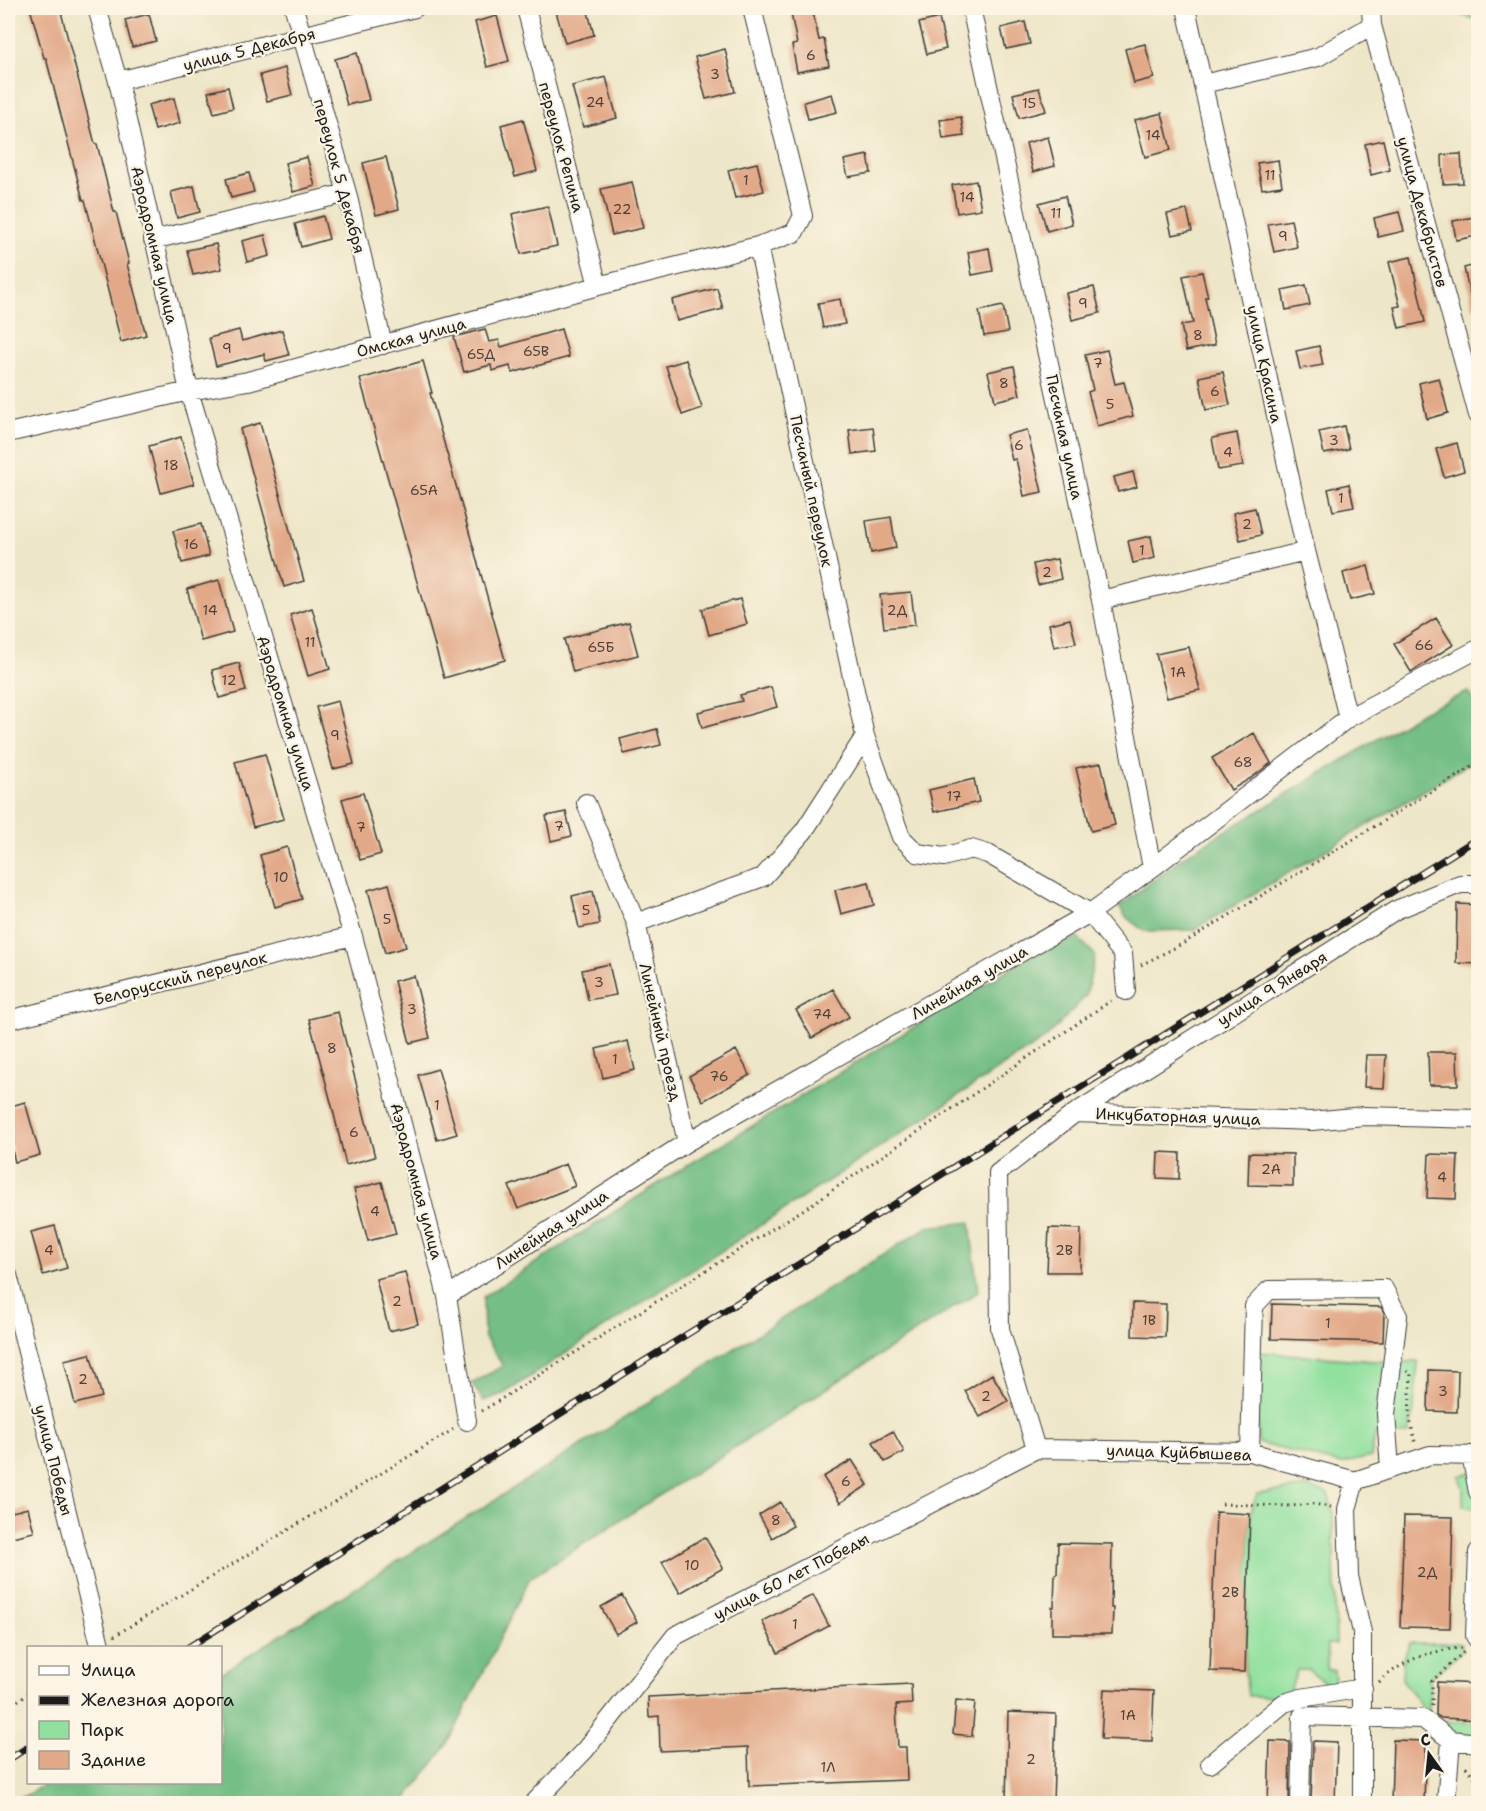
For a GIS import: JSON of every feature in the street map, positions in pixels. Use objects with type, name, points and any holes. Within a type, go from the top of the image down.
[{"type":"street","name":"Аэродромная улица","points":[[96,8],[118,81],[189,391],[352,936],[447,1296],[467,1421]]},
{"type":"street","name":"переулок 5 Декабря","points":[[294,8],[347,193],[383,345]]},
{"type":"street","name":"улица 5 Декабря","points":[[118,81],[415,8]]},
{"type":"street","name":"переулок Репина","points":[[526,8],[598,286]]},
{"type":"street","name":"Омская улица","points":[[8,433],[189,391],[248,381],[598,286],[758,246],[794,233],[803,216],[752,8]]},
{"type":"street","name":"Песчаная улица","points":[[971,8],[1101,600],[1152,868]]},
{"type":"street","name":"улица Красина","points":[[1186,8],[1306,551],[1348,718]]},
{"type":"street","points":[[1203,84],[1318,57],[1371,16]]},
{"type":"street","name":"улица Декабристов","points":[[1371,16],[1479,415]]},
{"type":"street","points":[[153,240],[347,193]]},
{"type":"street","name":"Песчаный переулок","points":[[758,246],[865,736]]},
{"type":"street","points":[[1101,600],[1306,551]]},
{"type":"street","name":"Линейная улица","points":[[447,1296],[687,1142],[1090,913],[1348,718],[1479,649]]},
{"type":"street","points":[[865,736],[901,837],[917,853],[944,857],[971,849],[988,854],[1090,913],[1124,954],[1126,991]]},
{"type":"street","points":[[636,923],[763,877],[804,831],[865,736]]},
{"type":"street","name":"Линейный проезд","points":[[586,803],[636,923],[687,1142]]},
{"type":"street","name":"улица 9 Января","points":[[1075,1113],[1396,910],[1460,884],[1479,884]]},
{"type":"street","name":"Белорусский переулок","points":[[8,1020],[352,936]]},
{"type":"street","name":"Инкубаторная улица","points":[[1036,1449],[1000,1329],[998,1173],[1075,1113],[1312,1121],[1364,1116],[1479,1119]]},
{"type":"street","name":"улица Победы","points":[[8,1275],[100,1645]]},
{"type":"street","points":[[1250,1452],[1254,1306],[1269,1290],[1384,1289],[1398,1316],[1386,1414],[1390,1469]]},
{"type":"street","name":"улица Куйбышева","points":[[1036,1449],[1250,1452],[1355,1481]]},
{"type":"street","name":"улица 60 лет Победы","points":[[533,1803],[585,1749],[675,1636],[1036,1449]]},
{"type":"street","points":[[1362,1803],[1362,1632],[1349,1576],[1347,1509],[1355,1481],[1430,1455],[1475,1456],[1479,1492]]},
{"type":"street","points":[[1478,1557],[1475,1636],[1479,1640]]},
{"type":"street","points":[[1210,1764],[1284,1703],[1301,1698],[1363,1691]]},
{"type":"street","points":[[1300,1803],[1302,1716],[1423,1719],[1451,1740],[1479,1743]]},
{"type":"street","points":[[1446,1803],[1451,1740]]},
{"type":"path","points":[[100,1645],[467,1421],[809,1206],[1126,991],[1141,965],[1184,943],[1479,763]]},
{"type":"path","points":[[1392,1362],[1410,1373],[1409,1415],[1419,1459]]},
{"type":"path","points":[[1222,1504],[1290,1506],[1313,1504],[1347,1509]]},
{"type":"path","points":[[1363,1691],[1394,1669],[1425,1654],[1439,1650],[1470,1647],[1432,1681],[1431,1718],[1434,1727]]},
{"type":"path","points":[[8,1708],[27,1694]]},
{"type":"green space","points":[[1438,8],[1478,8],[1478,20]]},
{"type":"green space","points":[[1468,692],[1478,705],[1478,758],[1194,930],[1144,931],[1127,918],[1119,907],[1186,855],[1424,711]]},
{"type":"green space","points":[[1078,938],[1095,955],[1086,996],[1046,1038],[505,1393],[483,1401],[472,1383],[503,1366],[484,1336],[483,1297],[667,1178],[1050,944]]},
{"type":"green space","points":[[970,1222],[978,1292],[530,1578],[448,1744],[403,1803],[13,1803],[45,1784],[222,1784],[222,1672],[927,1227]]},
{"type":"green space","points":[[1258,1352],[1387,1362],[1418,1362],[1413,1416],[1408,1434],[1392,1436],[1375,1434],[1371,1457],[1340,1464],[1258,1443]]},
{"type":"green space","points":[[1478,1470],[1478,1509],[1463,1506],[1463,1489],[1459,1476]]},
{"type":"green space","points":[[1309,1487],[1328,1494],[1333,1512],[1336,1644],[1328,1644],[1327,1670],[1334,1670],[1335,1683],[1330,1688],[1309,1670],[1297,1670],[1288,1697],[1248,1696],[1245,1672],[1250,1514],[1257,1494]]},
{"type":"green space","points":[[1410,1643],[1462,1643],[1462,1651],[1430,1678],[1429,1717],[1402,1679],[1403,1660]]},
{"type":"green space","points":[[1438,1721],[1478,1723],[1478,1739],[1451,1735]]},
{"type":"building","points":[[30,8],[60,8],[95,144],[97,144],[114,212],[116,212],[146,335],[121,342],[85,200],[83,200],[46,58],[44,58]]},
{"type":"building","points":[[555,8],[587,8],[594,35],[565,43]]},
{"type":"building","points":[[790,8],[812,8],[819,40],[824,39],[829,66],[797,72],[792,45],[797,44]]},
{"type":"building","points":[[149,14],[156,41],[132,47],[125,20]]},
{"type":"building","points":[[497,16],[509,61],[487,67],[475,22]]},
{"type":"building","points":[[939,18],[946,49],[927,54],[919,23]]},
{"type":"building","points":[[1025,22],[1030,44],[1006,49],[1001,28]]},
{"type":"building","points":[[1145,44],[1154,78],[1134,83],[1125,49]]},
{"type":"building","points":[[725,49],[735,92],[706,99],[695,57]]},
{"type":"building","points":[[357,53],[369,100],[347,105],[335,59]]},
{"type":"building","points":[[285,68],[292,95],[267,101],[260,75]]},
{"type":"building","points":[[606,77],[617,118],[583,127],[572,86]]},
{"type":"building","points":[[228,87],[233,108],[214,113],[208,92]]},
{"type":"building","points":[[1039,88],[1046,111],[1019,118],[1013,94]]},
{"type":"building","points":[[832,94],[837,112],[808,119],[804,102]]},
{"type":"building","points":[[174,98],[180,123],[155,130],[148,105]]},
{"type":"building","points":[[1162,113],[1171,150],[1145,157],[1135,120]]},
{"type":"building","points":[[961,117],[964,136],[943,139],[940,120]]},
{"type":"building","points":[[523,119],[537,171],[515,177],[501,125]]},
{"type":"building","points":[[1048,137],[1055,166],[1033,172],[1026,143]]},
{"type":"building","points":[[1383,140],[1390,170],[1371,175],[1365,144]]},
{"type":"building","points":[[1461,154],[1463,183],[1443,184],[1442,155]]},
{"type":"building","points":[[868,155],[871,173],[848,177],[844,160]]},
{"type":"building","points":[[307,157],[315,186],[293,192],[285,163]]},
{"type":"building","points":[[386,157],[399,209],[376,215],[363,163]]},
{"type":"building","points":[[1278,160],[1282,186],[1262,189],[1257,163]]},
{"type":"building","points":[[757,163],[764,191],[735,198],[728,170]]},
{"type":"building","points":[[249,173],[254,192],[231,198],[226,179]]},
{"type":"building","points":[[976,181],[981,209],[957,213],[952,185]]},
{"type":"building","points":[[632,182],[643,228],[612,235],[601,189]]},
{"type":"building","points":[[194,186],[200,212],[177,218],[171,192]]},
{"type":"building","points":[[1065,196],[1072,224],[1047,231],[1039,203]]},
{"type":"building","points":[[548,206],[557,246],[521,254],[512,214]]},
{"type":"building","points":[[1187,210],[1192,231],[1172,235],[1167,214]]},
{"type":"building","points":[[1399,212],[1404,231],[1378,237],[1374,218]]},
{"type":"building","points":[[323,216],[329,239],[301,247],[295,224]]},
{"type":"building","points":[[1474,217],[1477,236],[1456,240],[1453,221]]},
{"type":"building","points":[[1291,220],[1297,247],[1274,252],[1268,224]]},
{"type":"building","points":[[265,235],[270,256],[247,262],[242,241]]},
{"type":"building","points":[[216,244],[222,269],[193,275],[187,250]]},
{"type":"building","points":[[989,248],[993,271],[972,275],[968,252]]},
{"type":"building","points":[[1411,257],[1425,322],[1399,328],[1394,307],[1400,306],[1389,262]]},
{"type":"building","points":[[1479,264],[1479,308],[1473,308],[1464,268]]},
{"type":"building","points":[[1202,272],[1215,345],[1186,351],[1181,325],[1193,323],[1183,276]]},
{"type":"building","points":[[1306,285],[1310,305],[1286,310],[1282,290]]},
{"type":"building","points":[[1094,287],[1100,313],[1072,320],[1066,293]]},
{"type":"building","points":[[717,288],[723,309],[677,321],[672,300]]},
{"type":"building","points":[[840,299],[845,324],[823,328],[818,303]]},
{"type":"building","points":[[1003,306],[1008,332],[984,336],[979,311]]},
{"type":"building","points":[[485,329],[489,342],[499,340],[501,347],[561,329],[569,357],[512,373],[510,366],[492,371],[491,365],[464,372],[454,337]]},
{"type":"building","points":[[239,330],[242,341],[282,330],[289,355],[266,361],[264,354],[216,366],[209,338]]},
{"type":"building","points":[[1319,346],[1323,365],[1300,369],[1296,351]]},
{"type":"building","points":[[1107,350],[1115,384],[1124,382],[1133,416],[1097,426],[1088,392],[1093,390],[1085,355]]},
{"type":"building","points":[[686,360],[702,408],[682,415],[666,366]]},
{"type":"building","points":[[423,361],[505,660],[444,678],[360,379]]},
{"type":"building","points":[[1014,366],[1020,395],[995,401],[988,372]]},
{"type":"building","points":[[1223,372],[1230,405],[1206,410],[1199,377]]},
{"type":"building","points":[[1439,378],[1448,413],[1427,419],[1419,383]]},
{"type":"building","points":[[260,423],[304,581],[284,587],[240,429]]},
{"type":"building","points":[[1344,426],[1349,449],[1324,454],[1319,432]]},
{"type":"building","points":[[873,427],[876,451],[852,454],[849,430]]},
{"type":"building","points":[[1027,430],[1042,492],[1024,496],[1016,459],[1012,460],[1006,435]]},
{"type":"building","points":[[1237,433],[1243,466],[1218,470],[1212,438]]},
{"type":"building","points":[[181,437],[194,484],[161,493],[149,446]]},
{"type":"building","points":[[1457,443],[1464,471],[1444,477],[1436,449]]},
{"type":"building","points":[[1133,472],[1137,487],[1118,492],[1114,477]]},
{"type":"building","points":[[1349,484],[1354,507],[1333,511],[1328,489]]},
{"type":"building","points":[[1255,508],[1261,535],[1240,540],[1233,513]]},
{"type":"building","points":[[891,517],[896,548],[871,553],[866,521]]},
{"type":"building","points":[[201,524],[209,556],[182,563],[173,531]]},
{"type":"building","points":[[1151,536],[1155,558],[1133,563],[1128,541]]},
{"type":"building","points":[[1057,559],[1061,579],[1038,585],[1033,564]]},
{"type":"building","points":[[1368,566],[1375,594],[1350,600],[1343,573]]},
{"type":"building","points":[[219,580],[233,632],[201,641],[187,589]]},
{"type":"building","points":[[911,592],[915,625],[884,628],[880,595]]},
{"type":"building","points":[[740,599],[747,624],[709,635],[702,609]]},
{"type":"building","points":[[312,608],[330,669],[308,676],[290,615]]},
{"type":"building","points":[[1436,618],[1453,645],[1411,672],[1394,644]]},
{"type":"building","points":[[1070,619],[1076,643],[1054,647],[1049,624]]},
{"type":"building","points":[[629,622],[638,655],[573,672],[564,639]]},
{"type":"building","points":[[1189,647],[1200,690],[1167,698],[1156,654]]},
{"type":"building","points":[[239,663],[246,691],[219,698],[212,670]]},
{"type":"building","points":[[771,687],[777,707],[702,728],[698,712],[742,701],[740,695]]},
{"type":"building","points":[[338,701],[354,764],[333,769],[316,707]]},
{"type":"building","points":[[657,729],[661,745],[624,754],[620,739]]},
{"type":"building","points":[[1254,733],[1271,763],[1231,790],[1212,758]]},
{"type":"building","points":[[265,754],[284,819],[253,827],[235,762]]},
{"type":"building","points":[[1101,763],[1115,825],[1091,831],[1076,768]]},
{"type":"building","points":[[974,779],[979,802],[934,812],[929,790]]},
{"type":"building","points":[[363,793],[381,854],[360,860],[342,799]]},
{"type":"building","points":[[566,812],[572,836],[551,841],[546,816]]},
{"type":"building","points":[[287,847],[302,899],[275,907],[260,855]]},
{"type":"building","points":[[869,882],[874,905],[841,914],[835,890]]},
{"type":"building","points":[[389,884],[406,947],[385,953],[368,890]]},
{"type":"building","points":[[593,891],[600,924],[579,928],[572,896]]},
{"type":"building","points":[[1457,904],[1479,905],[1479,964],[1456,963]]},
{"type":"building","points":[[609,964],[616,995],[588,1000],[582,970]]},
{"type":"building","points":[[414,976],[430,1038],[410,1043],[394,981]]},
{"type":"building","points":[[833,989],[849,1017],[812,1038],[796,1010]]},
{"type":"building","points":[[338,1012],[375,1157],[346,1165],[309,1019]]},
{"type":"building","points":[[628,1041],[635,1070],[603,1078],[596,1049]]},
{"type":"building","points":[[736,1050],[750,1075],[703,1101],[689,1076]]},
{"type":"building","points":[[1428,1052],[1457,1052],[1458,1085],[1429,1085]]},
{"type":"building","points":[[1366,1055],[1386,1055],[1384,1088],[1364,1087]]},
{"type":"building","points":[[438,1069],[457,1134],[437,1140],[418,1075]]},
{"type":"building","points":[[25,1102],[40,1155],[15,1162],[8,1135],[8,1107]]},
{"type":"building","points":[[1158,1152],[1180,1153],[1179,1179],[1157,1178]]},
{"type":"building","points":[[1249,1153],[1293,1154],[1293,1186],[1248,1185]]},
{"type":"building","points":[[1429,1154],[1458,1155],[1456,1199],[1427,1198]]},
{"type":"building","points":[[566,1164],[575,1186],[518,1209],[509,1186]]},
{"type":"building","points":[[382,1182],[396,1234],[368,1241],[354,1189]]},
{"type":"building","points":[[55,1226],[67,1268],[43,1275],[31,1232]]},
{"type":"building","points":[[1049,1228],[1081,1229],[1080,1272],[1047,1272]]},
{"type":"building","points":[[405,1272],[418,1324],[389,1331],[376,1279]]},
{"type":"building","points":[[1133,1303],[1166,1304],[1165,1337],[1132,1336]]},
{"type":"building","points":[[1272,1304],[1381,1307],[1384,1313],[1383,1342],[1271,1339]]},
{"type":"building","points":[[90,1354],[102,1397],[75,1404],[64,1360]]},
{"type":"building","points":[[1429,1370],[1458,1371],[1457,1412],[1428,1411]]},
{"type":"building","points":[[992,1374],[1008,1401],[980,1417],[965,1391]]},
{"type":"building","points":[[893,1431],[904,1452],[885,1462],[873,1442]]},
{"type":"building","points":[[852,1460],[868,1485],[840,1503],[823,1477]]},
{"type":"building","points":[[780,1502],[793,1526],[772,1538],[759,1515]]},
{"type":"building","points":[[28,1508],[34,1532],[8,1538],[8,1513]]},
{"type":"building","points":[[1216,1512],[1250,1514],[1245,1672],[1210,1671]]},
{"type":"building","points":[[1404,1516],[1453,1517],[1450,1628],[1400,1627]]},
{"type":"building","points":[[705,1537],[723,1568],[680,1593],[662,1562]]},
{"type":"building","points":[[1058,1543],[1112,1544],[1112,1634],[1052,1634]]},
{"type":"building","points":[[622,1595],[637,1622],[616,1634],[601,1607]]},
{"type":"building","points":[[813,1595],[829,1626],[778,1653],[762,1621]]},
{"type":"building","points":[[1437,1682],[1479,1684],[1479,1720],[1441,1718],[1436,1715]]},
{"type":"building","points":[[911,1684],[912,1704],[896,1705],[898,1747],[906,1747],[907,1780],[749,1786],[748,1747],[660,1751],[659,1716],[649,1717],[648,1697]]},
{"type":"building","points":[[1104,1689],[1154,1691],[1152,1741],[1101,1739]]},
{"type":"building","points":[[956,1700],[975,1702],[972,1736],[953,1734]]},
{"type":"building","points":[[1008,1712],[1056,1714],[1053,1803],[1006,1803]]},
{"type":"building","points":[[1393,1740],[1426,1741],[1424,1803],[1391,1803]]},
{"type":"building","points":[[1270,1741],[1290,1742],[1289,1803],[1268,1803]]},
{"type":"building","points":[[1314,1741],[1337,1742],[1335,1803],[1311,1803]]},
{"type":"railway","points":[[190,1646],[1478,838]]},
{"type":"railway","points":[[8,1760],[27,1748]]}]
